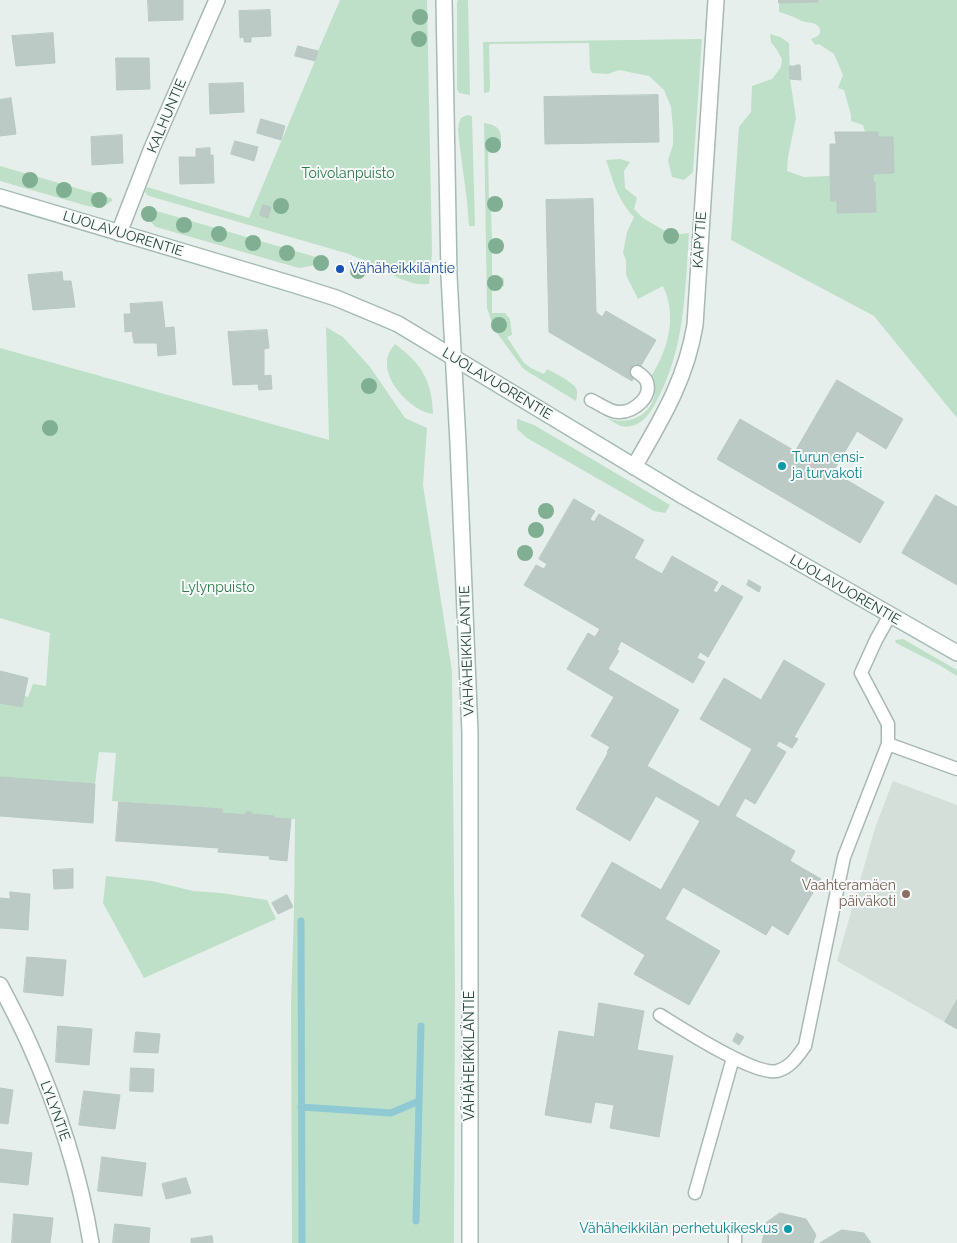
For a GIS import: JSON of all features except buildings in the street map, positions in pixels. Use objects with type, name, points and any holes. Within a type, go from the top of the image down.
[{"type":"street","name":"KALHUNTIE","points":[[120,232],[152,148],[217,0]]},
{"type":"street","name":"VÄHÄHEIKKILÄNTIE","points":[[444,0],[449,276],[459,453],[470,733],[470,1243]]},
{"type":"street","name":"KÄPYTIE","points":[[634,467],[671,401],[683,373],[695,325],[716,0]]},
{"type":"street","name":"LUOLAVUORENTIE","points":[[0,197],[336,298],[398,324],[634,467],[957,653]]},
{"type":"street","name":"LYLYNTIE","points":[[0,985],[29,1043],[53,1102],[74,1166],[91,1243]]},
{"type":"lane","points":[[591,400],[615,412],[631,410],[637,406],[647,390],[645,379],[638,372]]},
{"type":"lane","points":[[660,1015],[733,1058],[760,1070],[776,1071],[793,1063],[804,1046],[844,857],[888,744],[888,724],[861,672],[890,615]]},
{"type":"lane","points":[[888,744],[957,769]]},
{"type":"lane","points":[[696,1192],[733,1058]]},
{"type":"shaded area","name":"Vaahteramäen päiväkoti","points":[[893,781],[957,805],[957,1029],[837,961],[875,828]]},
{"type":"green space","name":"Toivolanpuisto","points":[[340,0],[427,0],[432,253],[429,284],[413,283],[349,254],[149,196],[145,191],[147,187],[249,218]]},
{"type":"green space","points":[[458,0],[468,0],[470,95],[459,93],[457,89]]},
{"type":"green space","points":[[818,0],[957,0],[957,418],[874,316],[731,240],[739,127],[751,112],[752,86],[772,79],[781,67],[782,59],[771,42],[770,34],[780,37],[789,43],[790,79],[796,118],[787,171],[804,177],[830,176],[831,201],[837,201],[838,213],[876,212],[873,174],[894,173],[893,137],[878,137],[877,132],[865,132],[863,125],[851,121],[844,90],[838,88],[843,75],[834,54],[819,44],[815,45],[811,39],[819,34],[820,29],[818,26],[779,12],[779,3],[817,2]]},
{"type":"green space","points":[[702,39],[693,172],[684,180],[672,177],[668,160],[673,145],[673,129],[671,107],[664,90],[649,76],[619,70],[608,74],[592,73],[590,69],[589,43],[491,44],[489,45],[490,87],[489,92],[484,93],[483,42]]},
{"type":"green space","points":[[467,115],[472,116],[475,226],[469,226],[458,130],[461,118]]},
{"type":"green space","points":[[484,123],[499,129],[501,139],[501,144],[488,145],[489,200],[502,199],[503,207],[491,208],[492,242],[503,242],[503,251],[492,252],[492,277],[504,278],[504,286],[492,287],[492,313],[505,313],[510,319],[512,335],[507,337],[524,363],[544,374],[547,369],[574,385],[577,390],[576,401],[522,367],[497,333],[487,308]]},
{"type":"green space","points":[[620,159],[630,162],[624,171],[625,188],[637,198],[634,209],[643,218],[672,235],[689,233],[682,320],[673,362],[666,382],[650,412],[638,424],[627,427],[621,426],[607,418],[618,421],[628,420],[645,412],[651,405],[655,396],[652,375],[667,342],[670,309],[663,286],[638,299],[626,275],[626,260],[623,253],[627,232],[634,217],[620,197],[606,160]]},
{"type":"green space","points":[[0,166],[111,198],[112,201],[101,207],[92,207],[0,181]]},
{"type":"green space","points":[[147,209],[328,261],[325,268],[316,265],[299,268],[156,227],[149,219]]},
{"type":"green space","name":"Lylynpuisto","points":[[326,327],[343,337],[370,367],[405,418],[427,428],[423,485],[452,671],[455,980],[454,1243],[292,1243],[291,1005],[295,819],[274,818],[274,816],[251,814],[251,812],[246,812],[245,815],[222,813],[222,809],[112,801],[116,753],[99,752],[95,784],[0,777],[0,703],[22,707],[24,696],[28,697],[33,684],[46,686],[50,633],[0,618],[0,348],[329,440]]},
{"type":"green space","points":[[395,344],[419,366],[424,374],[428,383],[433,414],[417,408],[395,387],[388,370],[387,359]]},
{"type":"green space","points":[[517,419],[534,425],[670,505],[665,513],[654,511],[527,438],[517,429]]},
{"type":"green space","points":[[903,639],[957,670],[957,676],[896,643],[895,640]]},
{"type":"green space","points":[[106,876],[152,881],[193,891],[267,900],[276,919],[144,978],[103,903]]},
{"type":"waterway","points":[[301,921],[302,1243]]},
{"type":"waterway","points":[[416,1221],[421,1026]]},
{"type":"waterway","points":[[301,1107],[391,1113],[419,1101]]},
{"type":"place","name":"Vähäheikkiläntie","points":[[340,269]]},
{"type":"place","name":"Turun ensi- ja turvakoti","points":[[782,466]]},
{"type":"place","name":"Vaahteramäen päiväkoti","points":[[906,894]]},
{"type":"place","name":"Vähäheikkilän perhetukikeskus","points":[[788,1229]]}]
